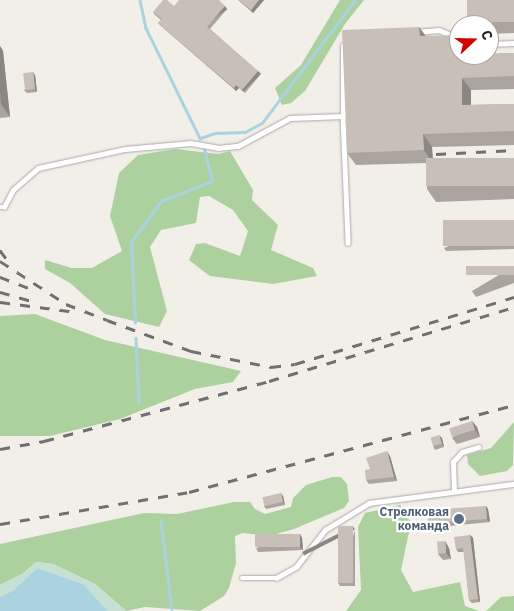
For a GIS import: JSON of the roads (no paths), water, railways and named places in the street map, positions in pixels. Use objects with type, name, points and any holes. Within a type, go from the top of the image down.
[{"type":"lane","points":[[410,32],[439,30],[449,34]]},
{"type":"lane","points":[[343,37],[343,116],[348,243]]},
{"type":"lane","points":[[499,44],[514,43]]},
{"type":"lane","points":[[0,207],[4,207],[13,190],[38,168],[125,149],[191,143],[218,148],[238,146],[290,118],[343,116]]},
{"type":"lane","points":[[454,491],[453,462],[462,452],[478,447]]},
{"type":"lane","points":[[242,578],[276,578],[296,567],[325,530],[369,503],[514,484]]},
{"type":"water","points":[[37,568],[83,584],[108,611],[0,611],[0,597],[14,590]]},
{"type":"waterway","points":[[140,0],[146,28],[200,138],[215,133],[245,132],[262,123],[355,0]]},
{"type":"waterway","points":[[135,323],[131,242],[161,201],[212,181],[204,150]]},
{"type":"waterway","points":[[136,338],[139,402]]},
{"type":"waterway","points":[[161,520],[172,611]]},
{"type":"railway","points":[[436,154],[514,150]]},
{"type":"railway","points":[[0,250],[11,265]]},
{"type":"railway","points":[[0,261],[66,304],[191,351],[271,367],[295,364],[514,297]]},
{"type":"railway","points":[[0,277],[34,290]]},
{"type":"railway","points":[[0,292],[31,301]]},
{"type":"railway","points":[[0,302],[76,312]]},
{"type":"railway","points":[[0,449],[44,441],[269,381],[514,307]]},
{"type":"railway","points":[[0,524],[189,492],[514,405]]},
{"type":"place","name":"Стрелковая команда","points":[[459,519]]}]
